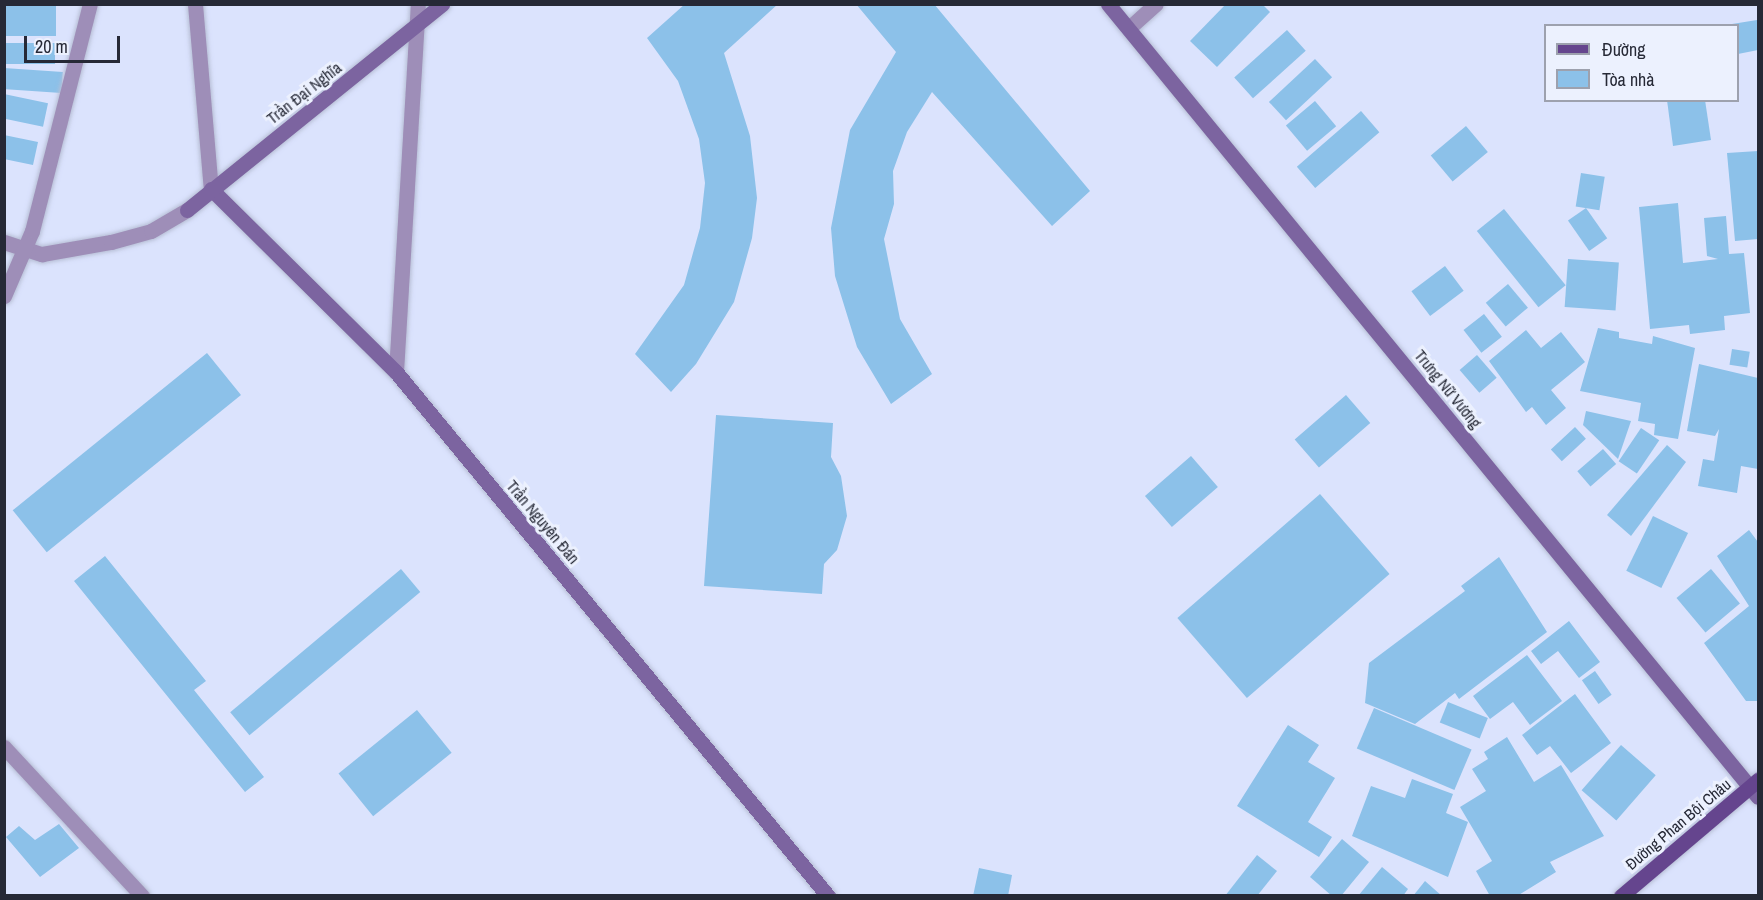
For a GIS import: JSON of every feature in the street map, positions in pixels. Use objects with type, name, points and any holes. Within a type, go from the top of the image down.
[{"type":"main road","name":"Đường Phan Bội Châu","points":[[1621,896],[1756,788]]},
{"type":"street","points":[[4,296],[25,248],[90,4]]},
{"type":"street","points":[[195,4],[211,189]]},
{"type":"street","points":[[396,372],[419,27],[418,4]]},
{"type":"street","name":"Trần Đại Nghĩa","points":[[25,248],[42,254],[111,242],[151,231],[187,210],[419,27],[442,4]]},
{"type":"street","name":"Trưng Nữ Vương","points":[[1108,4],[1756,788]]},
{"type":"street","points":[[1129,28],[1156,4]]},
{"type":"street","name":"Trần Nguyên Đán","points":[[211,189],[396,372],[828,896]]},
{"type":"street","points":[[4,242],[25,248]]},
{"type":"street","points":[[4,747],[142,896]]},
{"type":"building","points":[[4,4],[56,4],[56,36],[4,36]]},
{"type":"building","points":[[685,4],[778,4],[724,53],[750,136],[757,198],[752,238],[734,302],[696,364],[671,392],[635,354],[684,285],[700,228],[705,183],[699,139],[678,81],[647,38]]},
{"type":"building","points":[[856,4],[934,4],[1090,191],[1052,226],[932,92],[907,132],[893,171],[894,204],[884,239],[900,319],[932,374],[891,404],[857,347],[835,276],[831,228],[850,130],[896,52]]},
{"type":"building","points":[[1226,4],[1262,4],[1270,12],[1217,67],[1190,41]]},
{"type":"building","points":[[1757,20],[1758,50],[1739,54],[1739,24],[1732,24]]},
{"type":"building","points":[[1287,30],[1306,51],[1253,98],[1234,78]]},
{"type":"building","points":[[4,43],[55,43],[55,64],[4,64]]},
{"type":"building","points":[[1315,59],[1332,77],[1286,120],[1269,102]]},
{"type":"building","points":[[4,68],[63,72],[61,93],[4,89]]},
{"type":"building","points":[[4,94],[48,103],[43,127],[4,119]]},
{"type":"building","points":[[1315,101],[1336,126],[1307,151],[1286,125]]},
{"type":"building","points":[[1667,102],[1705,102],[1711,140],[1673,146]]},
{"type":"building","points":[[1361,111],[1379,132],[1315,188],[1297,167]]},
{"type":"building","points":[[1466,126],[1488,152],[1453,182],[1431,156]]},
{"type":"building","points":[[4,135],[38,142],[33,165],[4,159]]},
{"type":"building","points":[[1758,151],[1758,239],[1735,241],[1727,153]]},
{"type":"building","points":[[1581,173],[1605,177],[1599,210],[1576,207]]},
{"type":"building","points":[[1678,203],[1683,263],[1718,259],[1707,256],[1704,218],[1726,216],[1729,254],[1744,253],[1750,313],[1724,316],[1725,330],[1690,334],[1689,325],[1650,329],[1639,207]]},
{"type":"building","points":[[1586,208],[1607,238],[1589,251],[1568,221]]},
{"type":"building","points":[[1504,209],[1566,285],[1538,307],[1477,231]]},
{"type":"building","points":[[1568,259],[1619,263],[1616,310],[1565,307]]},
{"type":"building","points":[[1445,266],[1464,291],[1430,316],[1411,291]]},
{"type":"building","points":[[1508,284],[1528,308],[1506,326],[1486,303]]},
{"type":"building","points":[[1484,314],[1502,337],[1481,353],[1464,330]]},
{"type":"building","points":[[1598,328],[1619,332],[1619,338],[1652,344],[1653,336],[1695,348],[1678,439],[1654,435],[1655,424],[1638,421],[1641,403],[1580,391]]},
{"type":"building","points":[[1526,330],[1541,348],[1561,332],[1585,362],[1551,390],[1566,408],[1546,425],[1532,407],[1526,412],[1489,361]]},
{"type":"building","points":[[1732,349],[1750,352],[1747,368],[1729,365]]},
{"type":"building","points":[[207,353],[241,395],[47,552],[13,510]]},
{"type":"building","points":[[1477,355],[1497,378],[1479,393],[1460,370]]},
{"type":"building","points":[[1699,364],[1758,378],[1758,469],[1741,466],[1737,493],[1698,486],[1703,459],[1714,461],[1719,429],[1715,436],[1687,431]]},
{"type":"building","points":[[1346,395],[1370,423],[1319,468],[1295,440]]},
{"type":"building","points":[[1586,411],[1631,421],[1618,459],[1583,425]]},
{"type":"building","points":[[716,415],[833,423],[831,457],[841,476],[847,516],[837,550],[824,564],[822,594],[704,586]]},
{"type":"building","points":[[1575,427],[1586,439],[1562,461],[1551,450]]},
{"type":"building","points":[[1641,428],[1659,440],[1637,473],[1619,461]]},
{"type":"building","points":[[1667,445],[1686,462],[1631,536],[1607,515]]},
{"type":"building","points":[[1603,449],[1616,464],[1590,486],[1577,471]]},
{"type":"building","points":[[1191,456],[1218,487],[1172,527],[1145,496]]},
{"type":"building","points":[[1320,494],[1390,574],[1247,698],[1177,618]]},
{"type":"building","points":[[1653,516],[1688,533],[1661,588],[1626,571]]},
{"type":"building","points":[[1749,530],[1758,542],[1758,701],[1746,701],[1704,643],[1749,606],[1717,556]]},
{"type":"building","points":[[105,556],[206,681],[194,690],[264,777],[245,792],[74,581]]},
{"type":"building","points":[[1499,557],[1547,632],[1459,699],[1455,693],[1415,724],[1365,703],[1369,663],[1465,591],[1461,586]]},
{"type":"building","points":[[401,569],[420,592],[249,735],[230,712]]},
{"type":"building","points":[[1711,569],[1740,603],[1705,632],[1677,598]]},
{"type":"building","points":[[1569,621],[1600,662],[1579,678],[1558,651],[1541,664],[1531,651]]},
{"type":"building","points":[[1527,655],[1562,701],[1530,725],[1513,702],[1490,719],[1473,696]]},
{"type":"building","points":[[1595,671],[1612,695],[1599,704],[1582,680]]},
{"type":"building","points":[[1575,694],[1611,743],[1571,773],[1550,746],[1537,755],[1522,735]]},
{"type":"building","points":[[1448,702],[1488,718],[1480,739],[1440,722]]},
{"type":"building","points":[[1374,708],[1472,749],[1454,790],[1357,749]]},
{"type":"building","points":[[417,710],[452,753],[373,816],[339,774]]},
{"type":"building","points":[[1288,725],[1319,745],[1308,762],[1335,778],[1308,822],[1332,837],[1319,857],[1237,806]]},
{"type":"building","points":[[1507,737],[1534,782],[1561,765],[1604,836],[1550,862],[1556,872],[1517,896],[1490,896],[1476,871],[1492,861],[1460,807],[1486,791],[1472,769],[1488,759],[1484,752]]},
{"type":"building","points":[[1621,745],[1656,775],[1616,820],[1582,790]]},
{"type":"building","points":[[1412,779],[1453,794],[1446,813],[1468,822],[1448,877],[1352,836],[1371,786],[1405,798]]},
{"type":"building","points":[[59,824],[79,848],[40,877],[6,837],[19,826],[35,840]]},
{"type":"building","points":[[1342,839],[1369,862],[1341,896],[1332,896],[1310,877]]},
{"type":"building","points":[[1257,855],[1277,871],[1257,896],[1225,896]]},
{"type":"building","points":[[1382,867],[1408,889],[1403,896],[1358,896]]},
{"type":"building","points":[[979,868],[1012,875],[1008,896],[973,896]]},
{"type":"building","points":[[1425,881],[1442,896],[1413,896]]}]
